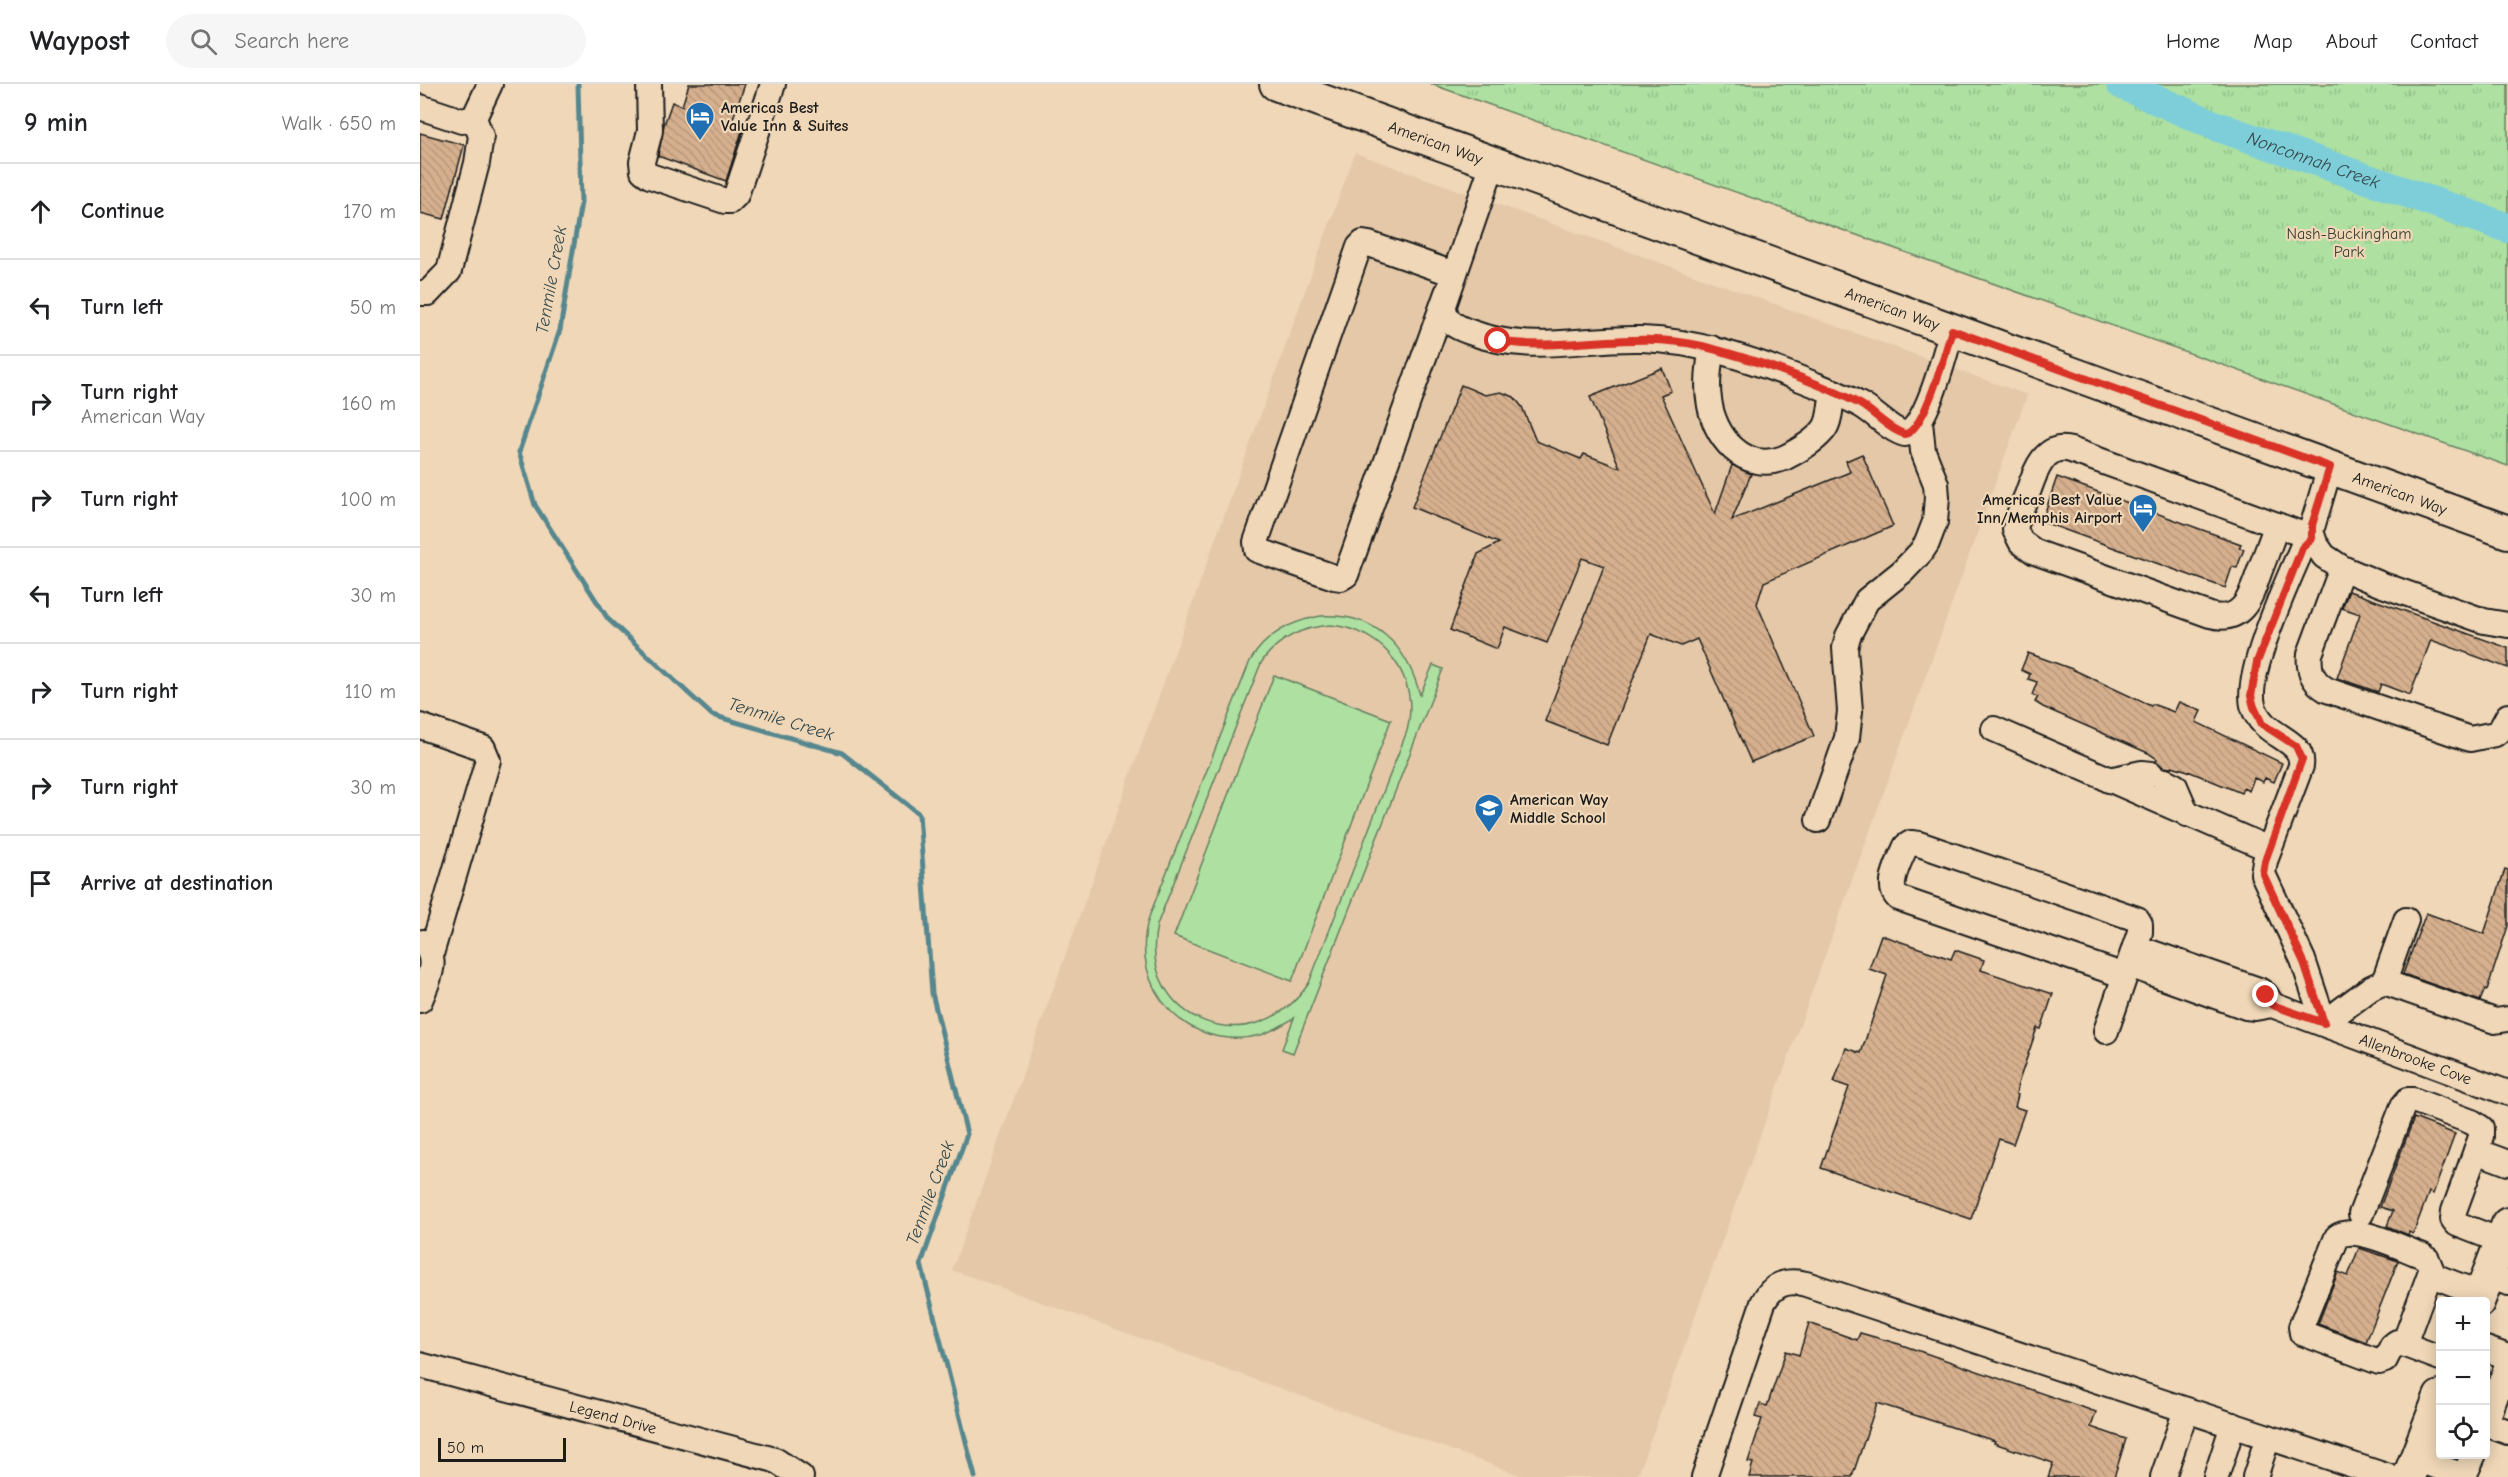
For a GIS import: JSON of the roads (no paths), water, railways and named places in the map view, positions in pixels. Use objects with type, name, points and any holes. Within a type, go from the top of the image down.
[{"type":"main road","name":"American Way","points":[[1276,84],[2508,532]]},
{"type":"main road","points":[[2488,1288],[2505,1232]]},
{"type":"main road","points":[[2413,1468],[2436,1412]]},
{"type":"street","points":[[420,293],[428,293],[449,271],[477,163],[481,136],[474,118],[490,84]]},
{"type":"street","points":[[649,84],[651,127],[642,162],[643,171],[650,176],[730,201],[736,195],[773,84]]},
{"type":"street","points":[[420,107],[462,121],[474,118]]},
{"type":"street","points":[[1450,283],[1369,244],[1363,243],[1359,247],[1256,542],[1257,550],[1334,577],[1341,578],[1346,574],[1493,163]]},
{"type":"street","points":[[1450,283],[1444,310],[1452,324],[1498,341],[1536,346],[1615,339],[1649,339],[1683,342],[1711,348],[1834,392],[1866,408],[1901,433],[1909,434],[1920,422],[1952,330]]},
{"type":"street","points":[[1711,348],[1708,386],[1712,413],[1728,446],[1743,456],[1772,462],[1791,455],[1803,447],[1827,425],[1834,392]]},
{"type":"street","points":[[1818,820],[1848,738],[1850,711],[1845,648],[1848,636],[1866,600],[1903,571],[1921,552],[1935,522],[1936,484],[1923,451],[1920,422]]},
{"type":"street","points":[[2277,525],[2250,597],[2241,609],[2231,616],[2218,617],[2035,552],[2027,548],[2016,536],[2016,524],[2037,465],[2050,453],[2065,449],[2277,525],[2312,538]]},
{"type":"street","points":[[2330,467],[2312,525],[2312,538],[2324,556],[2342,568],[2380,584],[2484,621],[2508,625]]},
{"type":"street","points":[[2312,538],[2304,544],[2300,552],[2257,662],[2252,685],[2254,707],[2262,724],[2296,746],[2302,759],[2269,849],[2263,874],[2303,960],[2324,1023],[2371,988],[2384,982],[2495,1021],[2508,1019]]},
{"type":"street","points":[[2342,568],[2310,654],[2309,670],[2317,683],[2327,690],[2470,739],[2495,734],[2501,729],[2508,716]]},
{"type":"street","points":[[420,726],[483,748],[488,760],[426,947],[432,966],[420,1000]]},
{"type":"street","points":[[1994,729],[2269,849]]},
{"type":"street","points":[[2109,780],[2142,773],[2158,778],[2175,786],[2187,814]]},
{"type":"street","name":"Allenbrooke Cove","points":[[2129,963],[2141,927],[2132,916],[1919,844],[1911,843],[1905,849],[1892,886],[1893,894],[1898,898],[2129,963],[2202,980],[2251,1008],[2272,1005],[2508,1093]]},
{"type":"street","points":[[2384,982],[2406,920]]},
{"type":"street","points":[[2106,1031],[2129,963]]},
{"type":"street","points":[[2459,1117],[2474,1080]]},
{"type":"street","points":[[2361,1214],[2405,1101],[2413,1100],[2481,1128],[2482,1134],[2453,1219],[2457,1224],[2505,1232]]},
{"type":"street","points":[[2476,1150],[2508,1163]]},
{"type":"street","points":[[2436,1356],[2404,1344],[2394,1344],[2385,1360],[2379,1362],[2305,1335],[2301,1327],[2338,1235],[2359,1232],[2423,1256],[2428,1261],[2431,1271],[2438,1278],[2488,1288]]},
{"type":"street","points":[[2404,1344],[2431,1271]]},
{"type":"street","points":[[1704,1477],[1763,1303],[1772,1289],[1791,1281],[1806,1284],[2389,1477]]},
{"type":"street","points":[[2490,1350],[2508,1357]]},
{"type":"street","points":[[2490,1413],[2508,1362]]},
{"type":"street","name":"Legend Drive","points":[[420,1365],[774,1460],[801,1477]]},
{"type":"street","points":[[2163,1477],[2186,1410]]},
{"type":"street","points":[[2216,1477],[2233,1425]]},
{"type":"street","points":[[2490,1425],[2508,1432]]},
{"type":"street","points":[[2255,1477],[2268,1437]]},
{"type":"street","points":[[2413,1468],[2464,1476],[2472,1459]]},
{"type":"waterway","name":"Tenmile Creek","points":[[578,84],[581,202],[560,330],[519,452],[535,505],[608,619],[712,715],[842,753],[919,814],[932,993],[967,1134],[921,1264],[975,1477]]},
{"type":"waterway","name":"Nonconnah Creek","points":[[2121,84],[2216,126],[2508,228]]},
{"type":"place","name":"Americas Best Value Inn & Suites","points":[[700,142]]},
{"type":"place","name":"Americas Best Value Inn/Memphis Airport","points":[[2143,534]]},
{"type":"place","name":"American Way Middle School","points":[[1489,834]]},
{"type":"park label","name":"Nash-Buckingham Park","points":[[2349,242]]}]
